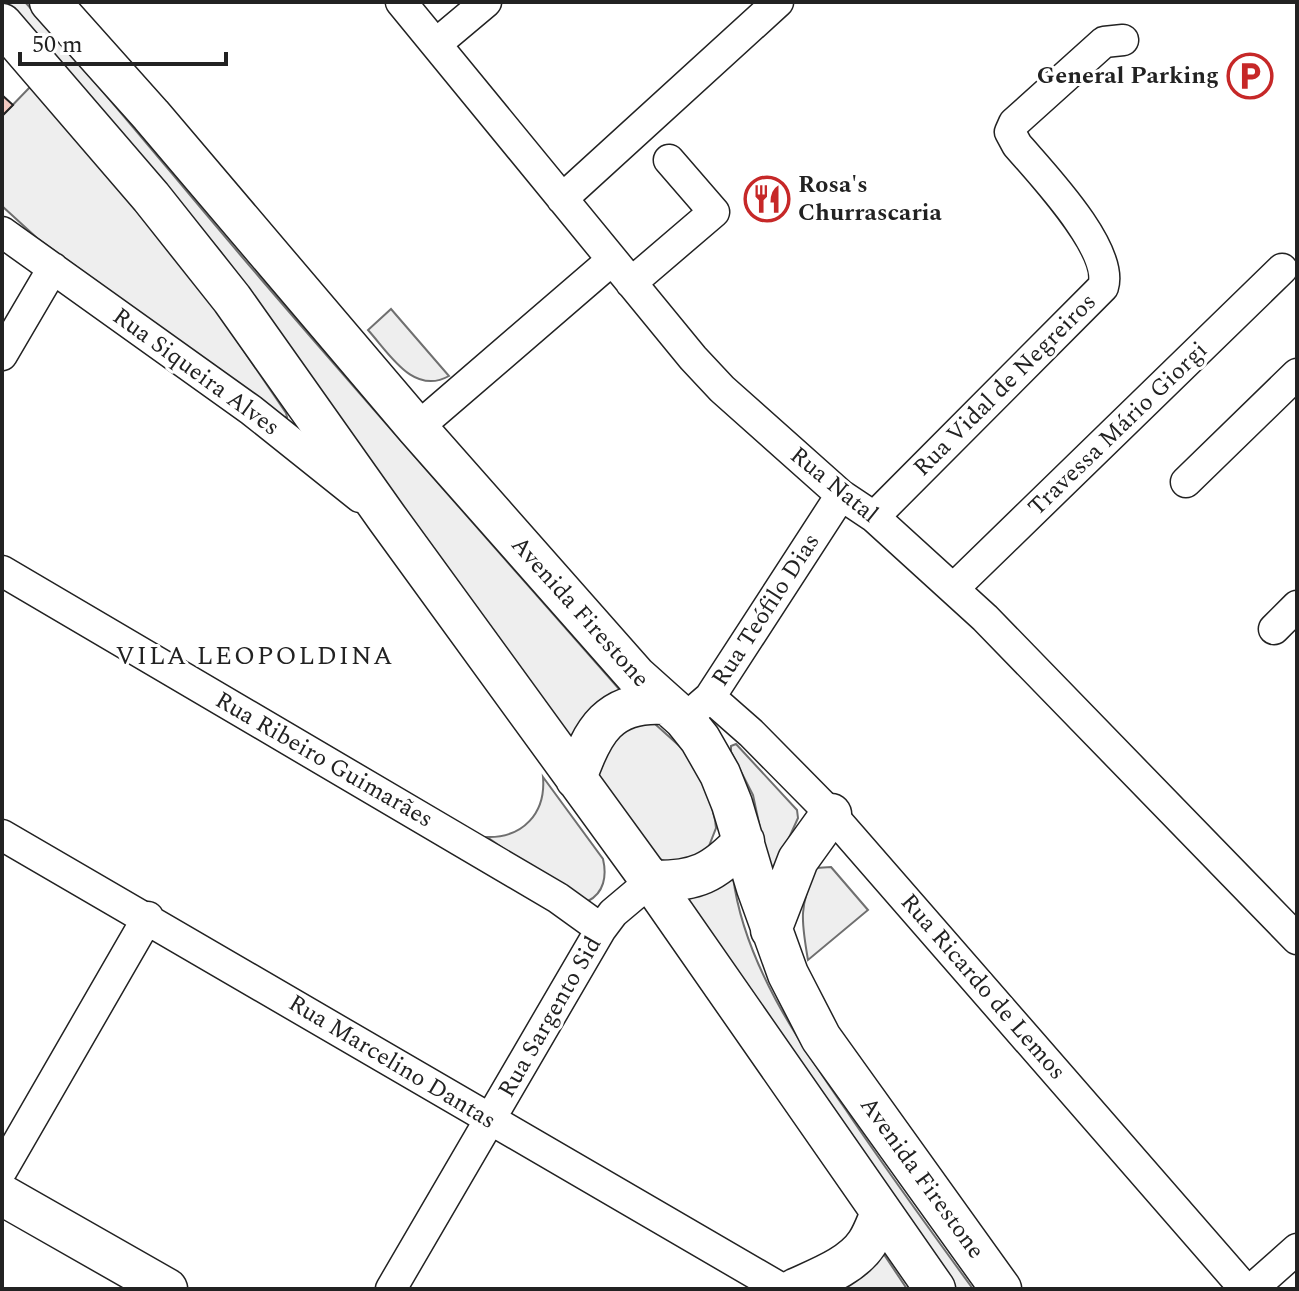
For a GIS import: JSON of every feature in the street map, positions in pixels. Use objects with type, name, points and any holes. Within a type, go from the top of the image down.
[{"type":"main road","name":"Avenida Firestone","points":[[50,2],[151,115],[417,428],[636,676],[686,707],[720,774],[771,930],[793,984],[821,1038],[1001,1289]]},
{"type":"main road","points":[[2,24],[87,120],[205,263],[651,881],[935,1289]]},
{"type":"main road","points":[[576,779],[587,746],[596,730],[610,718],[627,707],[646,703],[686,707]]},
{"type":"main road","points":[[771,930],[798,860],[831,814]]},
{"type":"main road","points":[[651,881],[679,881],[705,873],[726,859],[744,841]]},
{"type":"main road","points":[[2,1195],[167,1289]]},
{"type":"main road","points":[[795,1289],[851,1259],[867,1244],[881,1213]]},
{"type":"street","points":[[436,44],[486,2]]},
{"type":"street","points":[[562,199],[778,2]]},
{"type":"street","name":"Rua Natal","points":[[408,4],[436,44],[562,199],[722,389],[841,495],[874,517],[954,588],[1297,939]]},
{"type":"street","name":"Rua Vidal de Negreiros","points":[[874,517],[1103,287],[1104,268],[1080,219],[1017,145],[1010,132],[1014,123],[1104,42],[1123,40]]},
{"type":"street","points":[[417,428],[622,272],[714,212],[669,160]]},
{"type":"street","name":"Rua Siqueira Alves","points":[[2,232],[251,410],[387,518]]},
{"type":"street","points":[[2,355],[53,268]]},
{"type":"street","name":"Travessa Mário Giorgi","points":[[954,588],[1282,269]]},
{"type":"street","points":[[1186,482],[1297,374]]},
{"type":"street","name":"Rua Teófilo Dias","points":[[686,707],[841,495]]},
{"type":"street","name":"Rua Ribeiro Guimarães","points":[[2,571],[558,898],[601,929]]},
{"type":"street","points":[[1274,629],[1297,606]]},
{"type":"street","name":"Rua Ricardo de Lemos","points":[[686,707],[751,733],[831,814],[1245,1289]]},
{"type":"street","name":"Rua Marcelino Dantas","points":[[2,835],[148,917],[782,1289]]},
{"type":"street","name":"Rua Sargento Sid","points":[[391,1289],[601,929],[613,913],[651,881]]},
{"type":"street","points":[[2,1170],[148,917]]},
{"type":"street","points":[[1252,1289],[1297,1249]]},
{"type":"shaded area","points":[[2,2],[25,2],[304,330],[619,689],[620,692],[573,738],[568,740],[220,251],[63,65]]},
{"type":"shaded area","points":[[31,86],[208,298],[287,417],[37,238],[2,206],[2,116]]},
{"type":"shaded area","points":[[391,309],[449,376],[436,381],[413,376],[384,350],[368,330]]},
{"type":"shaded area","points":[[624,723],[655,724],[685,751],[707,787],[716,828],[702,856],[670,863],[654,857],[598,776],[601,746]]},
{"type":"shaded area","points":[[736,744],[797,810],[798,818],[774,871],[769,870],[753,795],[731,752],[731,746]]},
{"type":"shaded area","points":[[543,777],[603,859],[603,883],[598,893],[588,901],[570,895],[487,837],[511,833],[530,821],[541,802]]},
{"type":"shaded area","points":[[831,867],[868,910],[808,960],[804,903],[816,868]]},
{"type":"shaded area","points":[[733,877],[749,940],[792,1028],[877,1155],[973,1289],[956,1289],[685,895]]},
{"type":"shaded area","points":[[879,1247],[907,1289],[825,1289]]},
{"type":"building","points":[[2,95],[13,105],[2,116]]},
{"type":"place","name":"General Parking","points":[[1250,76]]},
{"type":"place","name":"Rosa's Churrascaria","points":[[767,199]]},
{"type":"district","name":"VILA LEOPOLDINA","points":[[255,656]]}]
